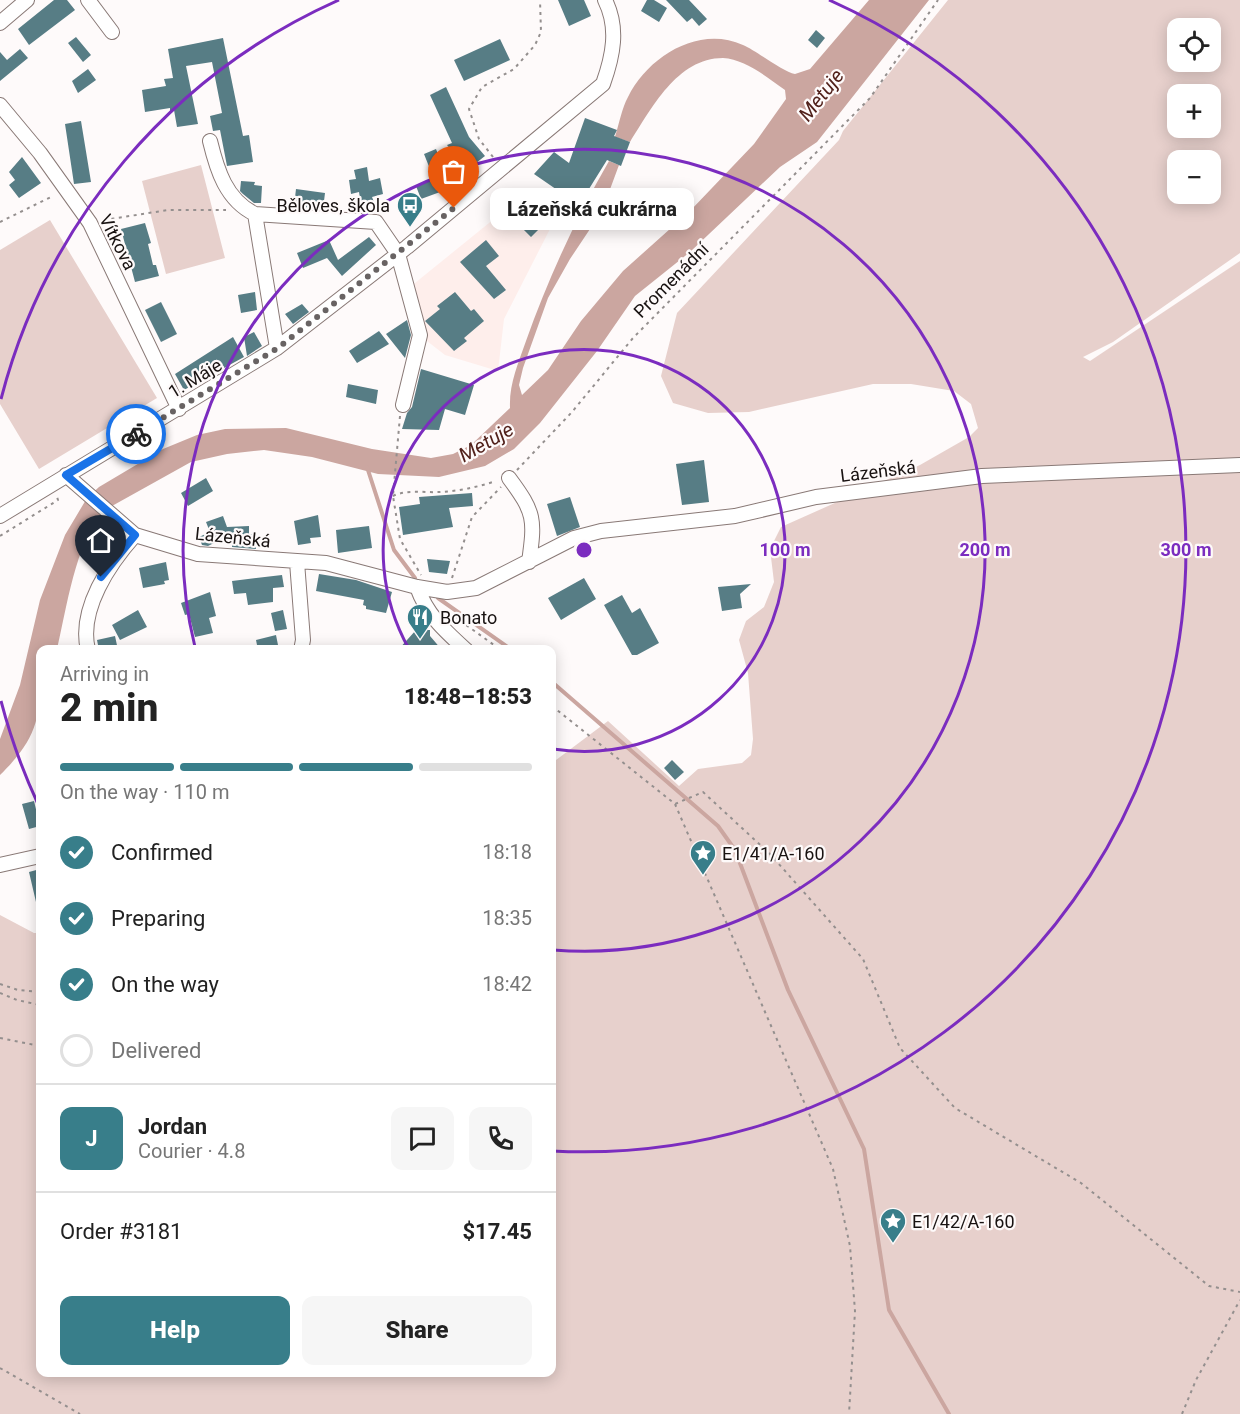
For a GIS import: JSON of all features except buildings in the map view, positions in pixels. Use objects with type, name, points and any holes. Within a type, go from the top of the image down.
[{"type":"street","points":[[0,23],[27,0]]},
{"type":"street","points":[[88,0],[112,32]]},
{"type":"street","name":"1. Máje","points":[[0,516],[278,348],[502,169],[603,84],[611,61],[614,35],[611,3]]},
{"type":"street","name":"Vítkova","points":[[0,105],[40,153],[90,223],[178,409]]},
{"type":"street","points":[[210,141],[216,164],[230,195],[245,210],[255,214],[376,222],[398,254],[420,335],[403,405]]},
{"type":"street","points":[[255,214],[278,348]]},
{"type":"street","name":"Lázeňská","points":[[66,475],[135,535],[198,554],[326,563],[447,592],[476,588],[574,538],[601,531],[735,516],[816,497],[982,476],[1240,465]]},
{"type":"street","points":[[509,478],[532,514],[534,525],[530,562]]},
{"type":"street","points":[[87,645],[91,611],[101,577],[135,535]]},
{"type":"street","points":[[297,561],[302,645]]},
{"type":"street","points":[[423,588],[424,606],[439,626],[460,645]]},
{"type":"street","points":[[0,866],[36,857]]},
{"type":"path","points":[[502,169],[479,139],[470,109],[482,87],[514,69],[535,45],[541,32],[540,0]]},
{"type":"path","name":"Promenádní","points":[[447,592],[472,517],[572,412],[633,338],[870,98],[938,0]]},
{"type":"path","points":[[0,222],[52,195],[62,202]]},
{"type":"path","points":[[90,223],[168,210],[225,210],[255,214]]},
{"type":"path","points":[[398,427],[393,496],[400,539],[423,588]]},
{"type":"path","points":[[393,496],[400,493],[475,488],[509,478]]},
{"type":"path","points":[[446,611],[494,645]]},
{"type":"path","points":[[556,708],[675,804],[833,1169],[850,1246],[855,1311],[849,1414]]},
{"type":"path","points":[[675,804],[703,792],[770,854],[863,959],[900,1048],[955,1108],[1081,1183],[1209,1286],[1240,1292]]},
{"type":"path","points":[[0,984],[18,990],[36,992]]},
{"type":"path","points":[[0,993],[36,1004]]},
{"type":"path","points":[[0,1038],[36,1045]]},
{"type":"path","points":[[1182,1414],[1196,1380],[1240,1300]]},
{"type":"path","points":[[0,1368],[80,1414]]},
{"type":"shaded area","points":[[948,0],[1240,0],[1240,253],[1113,342],[1083,357],[1090,361],[1240,261],[1240,1414],[0,1414],[0,915],[36,933],[36,1377],[556,1377],[556,760],[608,721],[679,786],[698,769],[742,763],[751,755],[753,739],[748,673],[739,640],[746,621],[764,607],[774,582],[770,549],[781,527],[920,465],[969,437],[978,428],[971,404],[954,391],[911,384],[873,384],[749,412],[708,413],[673,403],[661,376],[677,313],[839,140],[843,131]]},
{"type":"shaded area","points":[[201,165],[225,258],[166,274],[142,181]]},
{"type":"shaded area","points":[[515,202],[550,229],[504,319],[498,371],[445,355],[427,341],[421,309],[410,287]]},
{"type":"shaded area","points":[[50,220],[157,398],[39,469],[0,404],[0,250]]},
{"type":"water","name":"Metuje","points":[[869,0],[929,0],[817,142],[780,167],[690,252],[635,296],[597,351],[540,423],[514,449],[485,466],[439,477],[378,474],[312,457],[264,450],[227,454],[191,462],[103,511],[85,541],[73,577],[58,645],[36,645],[36,721],[32,731],[15,759],[0,775],[0,739],[20,685],[40,600],[65,535],[87,498],[99,487],[163,449],[197,435],[225,429],[286,428],[372,449],[431,458],[453,454],[471,445],[510,408],[515,374],[544,295],[563,249],[609,161],[619,165],[602,211],[570,259],[548,298],[523,368],[519,385],[522,395],[548,370],[581,321],[623,271],[690,211],[754,144],[786,99],[785,90],[748,65],[723,58],[707,60],[692,66],[667,88],[630,142],[615,137],[628,97],[648,69],[676,48],[709,39],[726,40],[743,45],[795,74],[810,69]]},
{"type":"waterway","points":[[367,467],[394,550],[415,578]]},
{"type":"waterway","points":[[438,598],[505,645]]},
{"type":"waterway","points":[[556,685],[718,826],[735,850],[788,990],[864,1149],[889,1310],[949,1414]]},
{"type":"way so far","points":[[136,434],[278,348],[407,248],[454,208]]},
{"type":"place","name":"Lázeňská cukrárna","points":[[454,208]]},
{"type":"place","name":"Běloves, škola","points":[[410,228]]},
{"type":"place","name":"Bonato","points":[[420,640]]},
{"type":"place","name":"E1/41/A-160","points":[[703,876]]},
{"type":"place","name":"E1/42/A-160","points":[[893,1244]]},
{"type":"route","points":[[101,577],[114,558],[135,535],[66,475],[136,434]]}]
